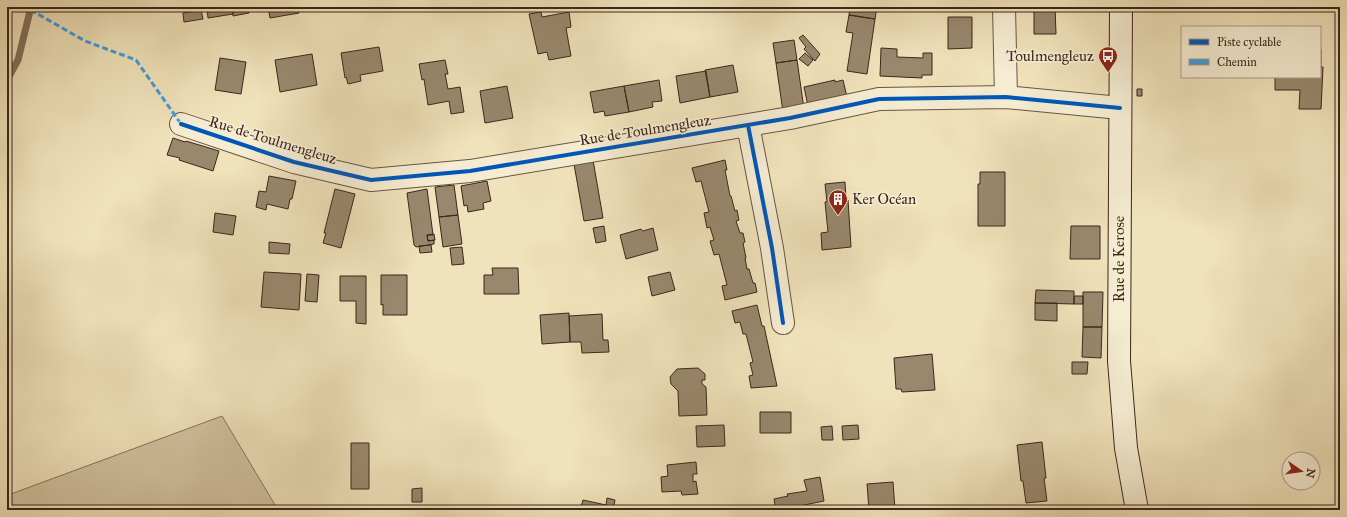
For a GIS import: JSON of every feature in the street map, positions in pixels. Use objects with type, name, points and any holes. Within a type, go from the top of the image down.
[{"type":"street","points":[[1004,7],[1006,97]]},
{"type":"street","name":"Rue de Kerose","points":[[1120,7],[1119,361],[1126,448],[1137,510]]},
{"type":"street","name":"Rue de Toulmengleuz","points":[[181,124],[294,162],[370,180],[470,171],[790,118],[879,99],[1006,97],[1120,108]]},
{"type":"street","points":[[748,125],[772,248],[783,323]]},
{"type":"shaded area","points":[[222,416],[278,510],[7,510],[7,490],[11,494]]},
{"type":"building","points":[[232,7],[233,14],[208,18],[207,8]]},
{"type":"building","points":[[232,7],[248,7],[249,13],[233,16]]},
{"type":"building","points":[[268,7],[298,7],[299,13],[270,18]]},
{"type":"building","points":[[850,7],[877,7],[875,19],[849,15]]},
{"type":"building","points":[[1034,7],[1055,7],[1056,34],[1034,34]]},
{"type":"building","points":[[201,10],[203,19],[184,22],[183,13]]},
{"type":"building","points":[[541,12],[542,17],[569,12],[571,27],[566,28],[571,56],[549,60],[547,52],[538,54],[529,14]]},
{"type":"building","points":[[849,15],[875,19],[867,74],[847,71],[853,33],[846,32]]},
{"type":"building","points":[[948,17],[972,17],[972,48],[948,49]]},
{"type":"building","points":[[803,35],[820,54],[815,61],[804,49],[806,47],[799,38]]},
{"type":"building","points":[[794,40],[797,60],[776,63],[773,43]]},
{"type":"building","points":[[379,47],[383,71],[360,75],[361,81],[348,84],[346,77],[345,78],[341,53]]},
{"type":"building","points":[[881,48],[897,49],[897,57],[923,58],[923,53],[932,53],[932,75],[922,75],[922,78],[880,76]]},
{"type":"building","points":[[805,53],[813,60],[808,66],[799,59]]},
{"type":"building","points":[[312,54],[317,85],[280,92],[275,60]]},
{"type":"building","points":[[220,58],[246,62],[241,94],[215,90]]},
{"type":"building","points":[[445,60],[448,74],[445,74],[448,89],[460,87],[464,112],[451,114],[449,101],[428,105],[424,79],[422,80],[419,64]]},
{"type":"building","points":[[797,60],[804,109],[783,112],[776,63]]},
{"type":"building","points":[[733,65],[738,92],[710,97],[705,70]]},
{"type":"building","points":[[1321,67],[1323,67],[1321,109],[1299,109],[1300,90],[1275,90],[1275,78],[1321,78]]},
{"type":"building","points":[[706,71],[710,97],[680,103],[676,76]]},
{"type":"building","points":[[659,80],[662,101],[652,102],[653,107],[629,112],[624,86]]},
{"type":"building","points":[[835,80],[835,82],[843,80],[847,97],[808,106],[804,87]]},
{"type":"building","points":[[507,86],[513,118],[485,123],[480,91]]},
{"type":"building","points":[[624,86],[629,112],[605,116],[604,111],[594,113],[590,92]]},
{"type":"building","points":[[1137,89],[1142,89],[1142,96],[1137,96]]},
{"type":"building","points":[[173,138],[219,151],[213,171],[179,160],[180,158],[167,155]]},
{"type":"building","points":[[593,160],[603,218],[584,221],[574,164]]},
{"type":"building","points":[[725,160],[727,170],[725,170],[730,196],[735,211],[737,210],[739,220],[736,221],[740,233],[743,233],[745,242],[743,243],[747,269],[749,269],[757,292],[725,300],[722,286],[727,285],[719,254],[714,255],[710,241],[714,240],[710,227],[707,228],[704,213],[709,212],[701,181],[696,182],[692,168]]},
{"type":"building","points":[[980,172],[1005,172],[1005,226],[978,226],[978,184],[980,184]]},
{"type":"building","points":[[269,176],[296,181],[288,209],[267,204],[266,210],[256,207],[259,191],[266,192]]},
{"type":"building","points":[[487,181],[491,201],[483,203],[484,209],[468,212],[467,205],[464,206],[461,186]]},
{"type":"building","name":"Ker Océan","points":[[845,182],[846,200],[848,200],[851,247],[822,250],[821,233],[828,232],[825,184]]},
{"type":"building","points":[[454,185],[458,215],[439,217],[435,187]]},
{"type":"building","points":[[335,189],[355,194],[341,248],[323,243]]},
{"type":"building","points":[[427,189],[433,235],[427,235],[428,241],[434,240],[434,244],[416,247],[414,245],[407,193]]},
{"type":"building","points":[[215,213],[236,216],[233,235],[213,232]]},
{"type":"building","points":[[458,215],[462,244],[443,247],[439,217]]},
{"type":"building","points":[[604,226],[606,241],[596,243],[593,228]]},
{"type":"building","points":[[1071,226],[1100,226],[1100,259],[1070,259]]},
{"type":"building","points":[[653,228],[658,250],[626,259],[620,235],[641,229],[643,231]]},
{"type":"building","points":[[434,234],[435,240],[428,241],[427,235]]},
{"type":"building","points":[[269,242],[290,244],[289,254],[269,253]]},
{"type":"building","points":[[431,245],[432,252],[420,253],[419,246]]},
{"type":"building","points":[[462,247],[464,264],[452,265],[450,248]]},
{"type":"building","points":[[492,268],[518,268],[519,294],[484,294],[484,275],[493,275]]},
{"type":"building","points":[[264,272],[301,274],[299,310],[261,307]]},
{"type":"building","points":[[670,272],[675,290],[652,296],[648,277]]},
{"type":"building","points":[[307,274],[319,275],[317,302],[305,301]]},
{"type":"building","points":[[381,275],[407,275],[407,315],[383,315],[383,304],[381,305]]},
{"type":"building","points":[[340,276],[366,276],[366,324],[356,323],[356,301],[340,301]]},
{"type":"building","points":[[1036,290],[1074,291],[1074,304],[1035,303]]},
{"type":"building","points":[[1083,292],[1103,292],[1102,327],[1083,327]]},
{"type":"building","points":[[1074,296],[1083,296],[1083,304],[1074,304]]},
{"type":"building","points":[[1035,303],[1057,303],[1057,321],[1035,320]]},
{"type":"building","points":[[757,305],[762,326],[764,326],[777,386],[751,388],[749,376],[753,375],[750,363],[753,362],[746,334],[743,334],[740,322],[735,323],[732,311]]},
{"type":"building","points":[[569,313],[570,342],[542,344],[540,315]]},
{"type":"building","points":[[602,314],[603,340],[608,340],[609,352],[582,353],[581,342],[570,342],[569,316]]},
{"type":"building","points":[[1083,327],[1102,327],[1101,358],[1082,357]]},
{"type":"building","points":[[932,354],[935,390],[902,392],[901,389],[896,389],[894,358]]},
{"type":"building","points":[[1072,362],[1088,362],[1087,374],[1072,374]]},
{"type":"building","points":[[698,368],[705,374],[705,380],[702,380],[702,384],[706,387],[707,415],[679,416],[678,391],[671,384],[670,377],[677,369]]},
{"type":"building","points":[[760,412],[791,412],[791,433],[760,433]]},
{"type":"building","points":[[724,425],[725,446],[697,447],[696,426]]},
{"type":"building","points":[[858,425],[859,439],[843,440],[842,426]]},
{"type":"building","points":[[832,426],[833,440],[822,440],[821,427]]},
{"type":"building","points":[[1042,442],[1047,501],[1026,503],[1023,481],[1021,481],[1017,445]]},
{"type":"building","points":[[351,443],[369,443],[369,489],[351,489]]},
{"type":"building","points":[[696,462],[697,474],[693,474],[693,482],[696,481],[698,494],[682,495],[681,491],[662,492],[661,477],[668,476],[667,465]]},
{"type":"building","points":[[820,477],[824,501],[804,505],[805,510],[776,510],[774,499],[788,496],[787,494],[807,491],[804,480]]},
{"type":"building","points":[[893,482],[895,510],[869,510],[867,484]]},
{"type":"building","points":[[422,488],[422,502],[412,502],[412,489]]},
{"type":"building","points":[[607,498],[615,500],[613,510],[580,510],[583,500],[606,505]]},
{"type":"waterway","points":[[7,80],[18,60],[31,7]]},
{"type":"marked path","points":[[22,7],[36,13],[85,41],[136,60],[181,124]]},
{"type":"cycle path","points":[[181,124],[294,162],[371,180],[470,171],[790,118],[879,99],[1006,97],[1120,108]]},
{"type":"cycle path","points":[[748,125],[772,248],[783,323]]},
{"type":"place","name":"Toulmengleuz","points":[[1108,73]]},
{"type":"place","name":"Ker Océan","points":[[838,216]]}]
